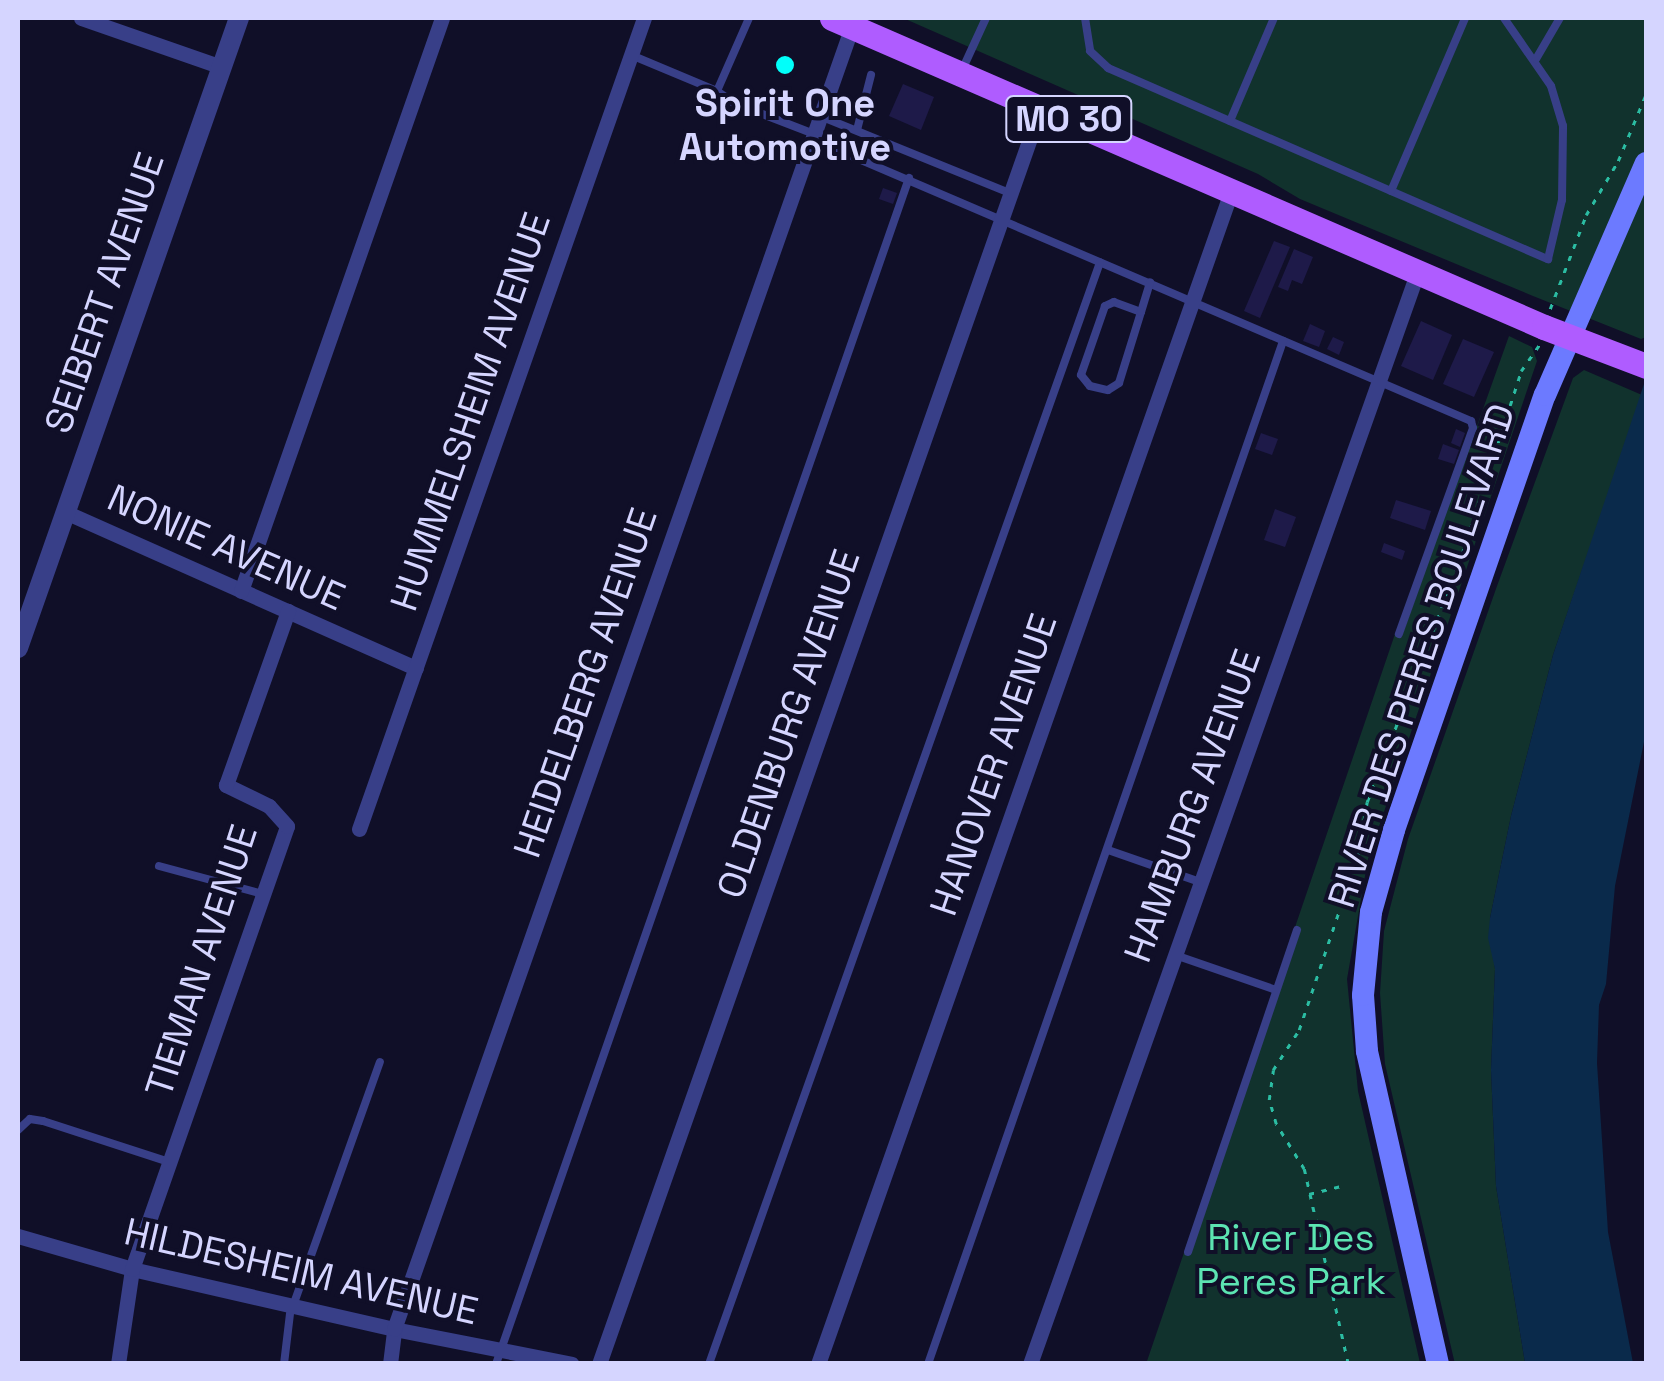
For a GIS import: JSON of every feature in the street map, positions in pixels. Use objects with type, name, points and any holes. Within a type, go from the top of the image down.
[{"type":"main road","name":"MO 30","points":[[842,22],[1640,364]]},
{"type":"main road","name":"RIVER DES PERES BOULEVARD","points":[[1438,1364],[1369,1064],[1364,995],[1367,940],[1394,830],[1568,336],[1646,163]]},
{"type":"street","name":"SEIBERT AVENUE","points":[[18,648],[239,18]]},
{"type":"street","points":[[241,591],[442,18]]},
{"type":"street","name":"HUMMELSHEIM AVENUE","points":[[359,829],[644,18]]},
{"type":"street","points":[[92,19],[222,66]]},
{"type":"street","name":"HEIDELBERG AVENUE","points":[[390,1364],[394,1329],[820,116],[842,22]]},
{"type":"street","name":"OLDENBURG AVENUE","points":[[599,1364],[1041,107]]},
{"type":"street","name":"HANOVER AVENUE","points":[[818,1364],[1232,189]]},
{"type":"street","name":"HAMBURG AVENUE","points":[[1030,1364],[1418,271]]},
{"type":"street","name":"NONIE AVENUE","points":[[65,512],[416,668]]},
{"type":"street","name":"TIEMAN AVENUE","points":[[118,1364],[132,1269],[286,826],[269,806],[226,785],[288,611]]},
{"type":"street","name":"HILDESHEIM AVENUE","points":[[18,1236],[132,1269],[497,1356],[572,1364]]},
{"type":"lane","points":[[718,91],[749,18]]},
{"type":"lane","points":[[961,72],[986,18]]},
{"type":"lane","points":[[1085,18],[1090,50],[1108,68],[1548,258],[1566,166],[1563,126],[1551,86],[1504,18]]},
{"type":"lane","points":[[1230,121],[1274,18]]},
{"type":"lane","points":[[1392,190],[1465,18]]},
{"type":"lane","points":[[1536,60],[1560,18]]},
{"type":"lane","points":[[631,54],[1000,220],[1192,298],[1471,421],[1473,428],[1400,634]]},
{"type":"lane","points":[[857,130],[871,75]]},
{"type":"lane","points":[[820,116],[1010,193]]},
{"type":"lane","points":[[497,1356],[909,178]]},
{"type":"lane","points":[[709,1364],[1100,262]]},
{"type":"lane","points":[[1141,312],[1114,302],[1105,306],[1081,375],[1090,386],[1108,390],[1120,383],[1150,282]]},
{"type":"lane","points":[[928,1364],[1283,341]]},
{"type":"lane","points":[[1108,850],[1200,882]]},
{"type":"lane","points":[[159,866],[263,894]]},
{"type":"lane","points":[[1188,1252],[1297,930]]},
{"type":"lane","points":[[1174,955],[1276,990]]},
{"type":"lane","points":[[284,1364],[292,1306],[380,1062]]},
{"type":"lane","points":[[18,1130],[30,1119],[43,1121],[169,1162]]},
{"type":"path","points":[[1552,302],[1586,215],[1618,161],[1646,94]]},
{"type":"path","points":[[1310,1194],[1341,1186]]},
{"type":"green space","points":[[903,18],[1646,18],[1646,337],[1641,339],[1533,296],[1300,199],[1258,174]]},
{"type":"green space","name":"River Des Peres Park","points":[[1509,336],[1532,347],[1537,361],[1368,859],[1347,979],[1358,1091],[1420,1363],[1146,1364],[1395,634],[1402,636]]},
{"type":"green space","name":"River Des Peres Park","points":[[1584,370],[1642,395],[1553,655],[1511,816],[1490,918],[1495,969],[1491,1070],[1496,1186],[1525,1363],[1455,1364],[1385,1064],[1380,993],[1384,931],[1408,839],[1497,586],[1573,378]]},
{"type":"water","points":[[1646,378],[1646,732],[1615,886],[1606,984],[1599,1005],[1597,1063],[1608,1232],[1633,1363],[1525,1363],[1496,1186],[1491,1070],[1495,969],[1488,938],[1490,918],[1511,816],[1553,655]]},
{"type":"building","points":[[903,84],[934,97],[921,130],[889,116]]},
{"type":"building","points":[[883,188],[897,193],[893,204],[879,199]]},
{"type":"building","points":[[1274,241],[1290,247],[1260,318],[1244,311]]},
{"type":"building","points":[[1294,249],[1313,257],[1302,284],[1292,280],[1288,291],[1278,287]]},
{"type":"building","points":[[1421,321],[1452,335],[1433,380],[1401,366]]},
{"type":"building","points":[[1310,324],[1325,331],[1319,347],[1303,341]]},
{"type":"building","points":[[1333,337],[1344,342],[1339,355],[1327,349]]},
{"type":"building","points":[[1463,339],[1494,352],[1474,397],[1443,384]]},
{"type":"building","points":[[1456,429],[1465,433],[1460,447],[1451,443]]},
{"type":"building","points":[[1261,433],[1278,439],[1272,455],[1255,449]]},
{"type":"building","points":[[1443,444],[1459,450],[1454,464],[1438,459]]},
{"type":"building","points":[[1396,500],[1431,511],[1425,530],[1390,518]]},
{"type":"building","points":[[1275,509],[1296,517],[1285,547],[1264,540]]},
{"type":"building","points":[[1384,543],[1405,551],[1402,560],[1381,552]]},
{"type":"place","name":"Spirit One Automotive","points":[[785,65]]}]
